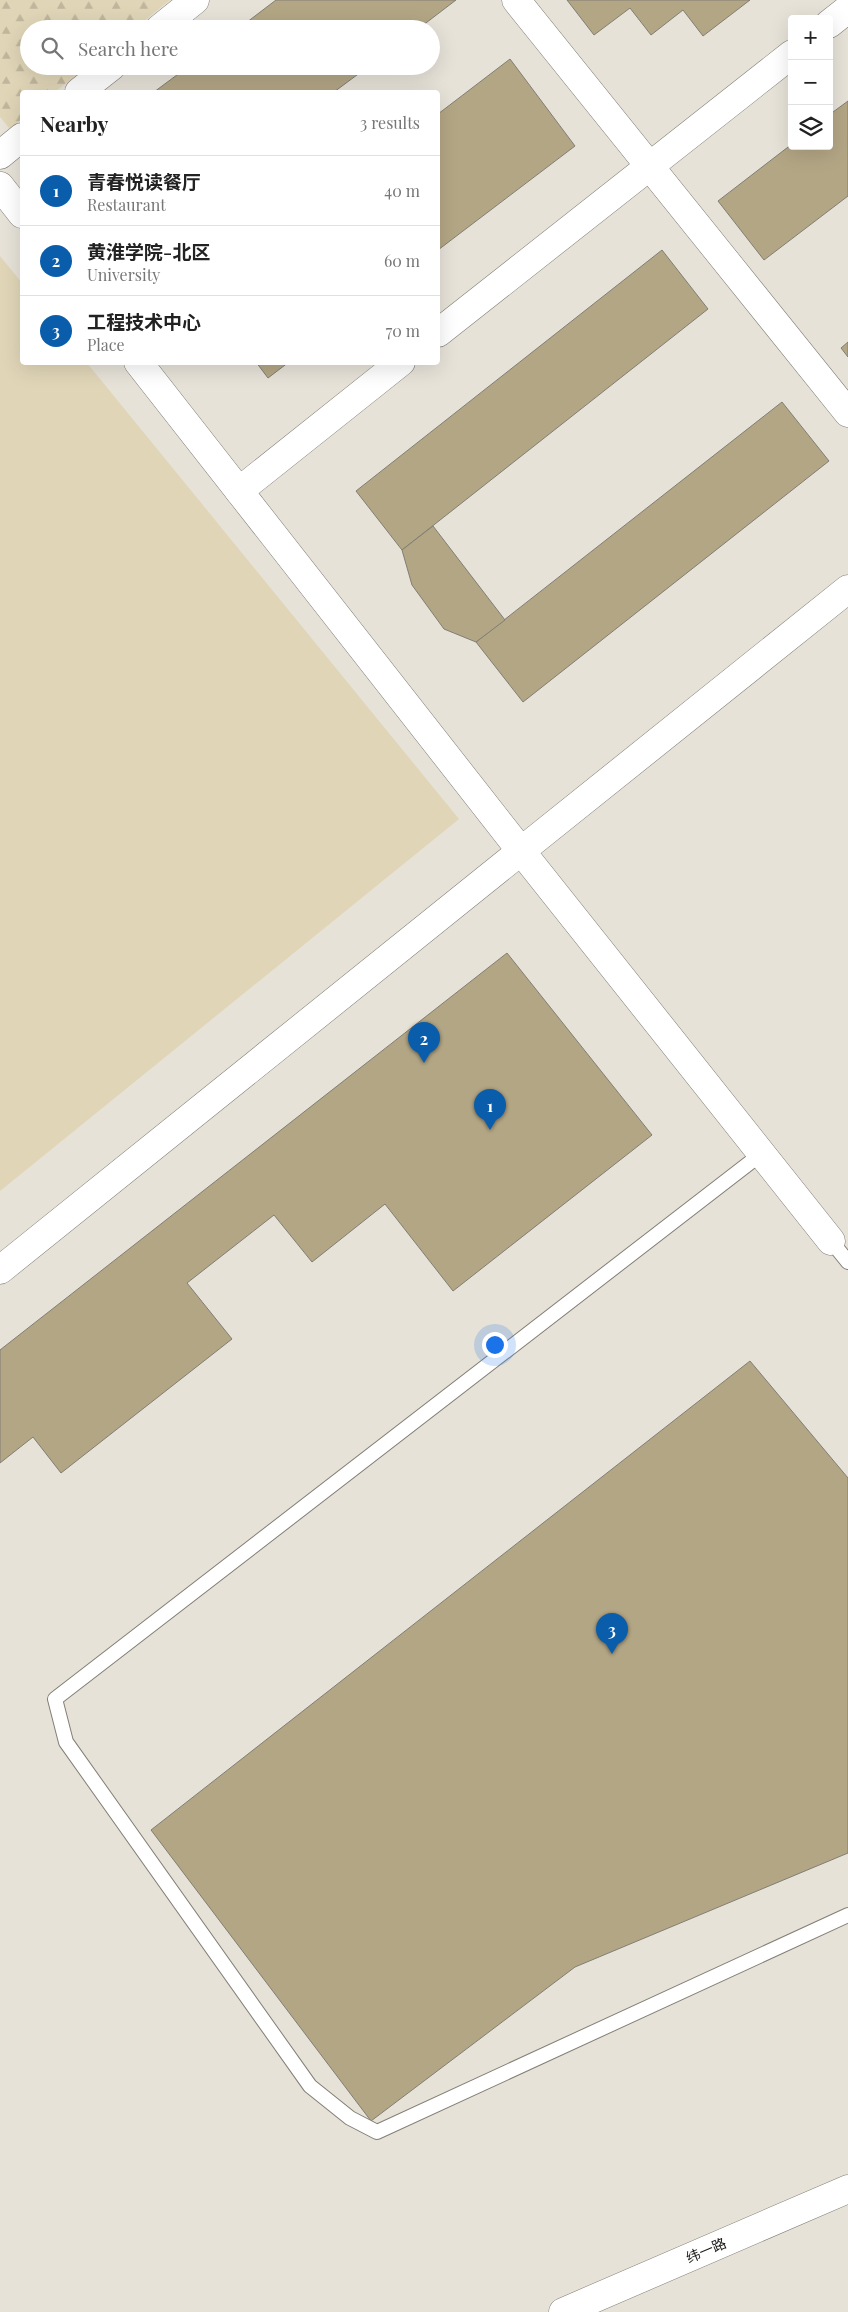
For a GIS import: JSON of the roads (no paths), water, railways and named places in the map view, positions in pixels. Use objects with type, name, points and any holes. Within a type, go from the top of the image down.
[{"type":"street","points":[[170,20],[195,0]]},
{"type":"street","points":[[516,0],[848,413]]},
{"type":"street","points":[[833,21],[848,9]]},
{"type":"street","points":[[440,331],[788,57]]},
{"type":"street","points":[[82,90],[101,75]]},
{"type":"street","points":[[0,155],[20,139]]},
{"type":"street","points":[[0,186],[20,211]]},
{"type":"street","points":[[140,365],[521,851],[831,1241]]},
{"type":"street","points":[[239,491],[397,365]]},
{"type":"street","points":[[0,1270],[848,589]]},
{"type":"street","name":"纬一路","points":[[563,2312],[848,2188]]},
{"type":"lane","points":[[762,1154],[55,1699],[66,1742],[310,2086],[350,2118],[377,2132],[848,1915]]},
{"type":"lane","points":[[831,1241],[848,1262]]},
{"type":"place","name":"黄淮学院-北区","points":[[424,1063]]},
{"type":"place","name":"青春悦读餐厅","points":[[490,1130]]},
{"type":"place","name":"工程技术中心","points":[[612,1654]]}]
